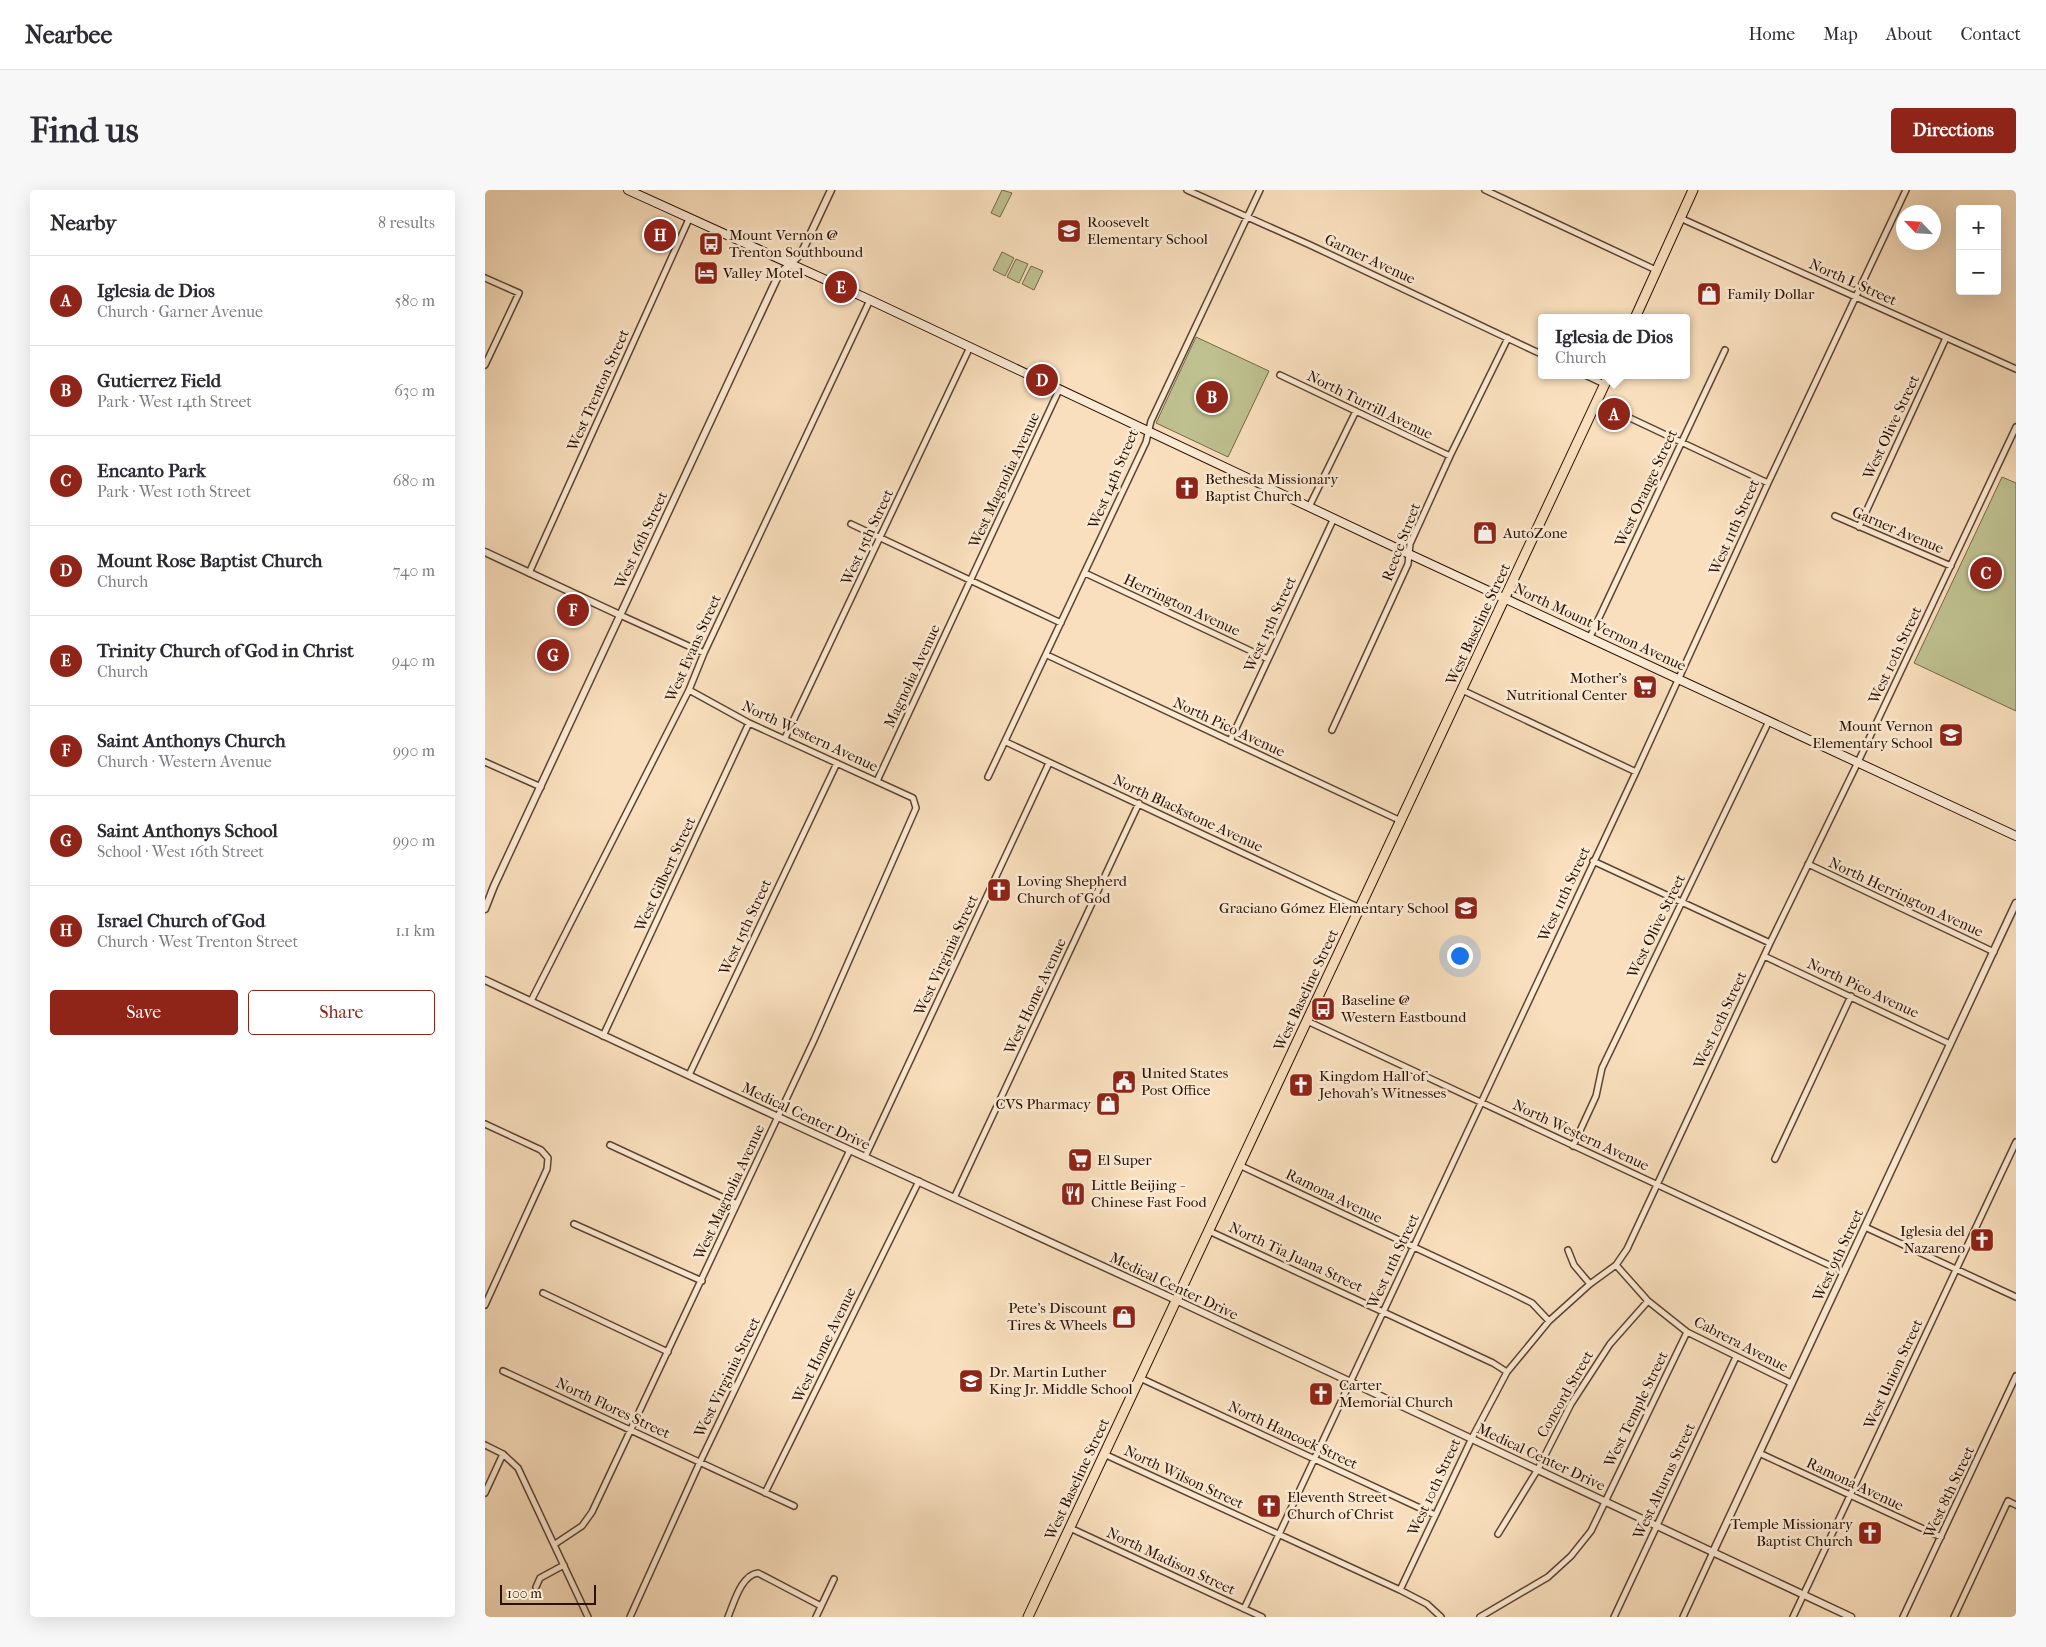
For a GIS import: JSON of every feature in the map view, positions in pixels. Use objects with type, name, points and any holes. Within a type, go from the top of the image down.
[{"type":"main road","name":"North Mount Vernon Avenue","points":[[628,190],[870,300],[1148,432],[2016,836]]},
{"type":"main road","points":[[1637,314],[1693,190]]},
{"type":"main road","name":"West Baseline Street","points":[[1028,1617],[1607,379]]},
{"type":"street","name":"West 16th Street","points":[[485,909],[493,886],[541,787],[779,274],[801,254],[831,190]]},
{"type":"street","name":"Garner Avenue","points":[[1187,190],[1310,245],[1538,353]]},
{"type":"street","name":"West 14th Street","points":[[988,777],[1085,573],[1260,190]]},
{"type":"street","points":[[1485,190],[1656,270]]},
{"type":"street","name":"West 11th Street","points":[[1244,1609],[1593,861],[1637,772],[1768,483],[1906,190]]},
{"type":"street","name":"North L Street","points":[[1680,218],[2016,369]]},
{"type":"street","name":"West Trenton Street","points":[[529,572],[689,219]]},
{"type":"street","points":[[485,278],[519,293],[485,366]]},
{"type":"street","name":"West Evans Street","points":[[531,1001],[689,690],[704,653],[870,300]]},
{"type":"street","name":"Reece Street","points":[[1332,730],[1407,564],[1410,544],[1450,456],[1508,338]]},
{"type":"street","name":"West Olive Street","points":[[1859,527],[1946,338]]},
{"type":"street","name":"West 15th Street","points":[[785,738],[970,347]]},
{"type":"street","name":"West Orange Street","points":[[1590,637],[1725,350]]},
{"type":"street","name":"North Turrill Avenue","points":[[1280,375],[1450,456]]},
{"type":"street","points":[[1594,379],[1605,384]]},
{"type":"street","name":"West Magnolia Avenue","points":[[971,581],[1059,390]]},
{"type":"street","points":[[1596,402],[1768,483]]},
{"type":"street","points":[[1309,507],[1356,411]]},
{"type":"street","name":"West 10th Street","points":[[1400,1590],[1472,1438],[1507,1372],[1549,1321],[1590,1284],[1616,1265],[1627,1249],[1770,943],[1858,762],[2016,427]]},
{"type":"street","name":"Garner Avenue","points":[[1835,516],[1951,566]]},
{"type":"street","name":"West 13th Street","points":[[1230,741],[1334,518]]},
{"type":"street","points":[[851,524],[1061,623]]},
{"type":"street","points":[[485,552],[704,653]]},
{"type":"street","name":"Herrington Avenue","points":[[1085,573],[1268,659]]},
{"type":"street","name":"Magnolia Avenue","points":[[877,781],[971,581]]},
{"type":"street","name":"North Pico Avenue","points":[[1047,655],[1401,821]]},
{"type":"street","name":"North Western Avenue","points":[[689,690],[749,723],[913,798],[917,808]]},
{"type":"street","points":[[1462,690],[1637,772]]},
{"type":"street","name":"West Olive Street","points":[[1573,1146],[1597,1096],[1602,1068],[1769,721]]},
{"type":"street","name":"West Gilbert Street","points":[[603,1036],[749,723]]},
{"type":"street","name":"North Blackstone Avenue","points":[[1005,742],[1139,803],[1360,908]]},
{"type":"street","points":[[485,762],[541,787]]},
{"type":"street","name":"West 15th Street","points":[[689,1076],[837,763]]},
{"type":"street","name":"West Virginia Street","points":[[865,1157],[1049,763]]},
{"type":"street","name":"West Home Avenue","points":[[954,1198],[1139,803]]},
{"type":"street","name":"West Magnolia Avenue","points":[[555,1544],[582,1526],[592,1512],[778,1118],[849,964],[917,808]]},
{"type":"street","points":[[1593,861],[1770,943]]},
{"type":"street","name":"North Herrington Avenue","points":[[1808,864],[1993,952]]},
{"type":"street","name":"West 9th Street","points":[[1683,1617],[2016,904]]},
{"type":"street","name":"North Pico Avenue","points":[[1764,956],[1950,1044]]},
{"type":"street","name":"Medical Center Drive","points":[[485,980],[778,1118],[1176,1300],[1349,1383],[1472,1438],[1851,1617]]},
{"type":"street","points":[[1775,1160],[1851,996]]},
{"type":"street","name":"North Western Avenue","points":[[1307,1021],[1844,1272]]},
{"type":"street","points":[[485,1124],[541,1150],[548,1158],[547,1169],[485,1305]]},
{"type":"street","name":"West Union Street","points":[[1793,1617],[2016,1142]]},
{"type":"street","points":[[610,1145],[737,1204]]},
{"type":"street","name":"West Virginia Street","points":[[630,1617],[700,1462],[850,1150]]},
{"type":"street","name":"Ramona Avenue","points":[[1239,1165],[1519,1296],[1532,1303],[1549,1321]]},
{"type":"street","name":"West Home Avenue","points":[[765,1493],[919,1181]]},
{"type":"street","points":[[575,1224],[701,1281]]},
{"type":"street","points":[[1865,1227],[2016,1297]]},
{"type":"street","name":"North Tia Juana Street","points":[[1209,1231],[1493,1363],[1507,1372]]},
{"type":"street","points":[[1568,1250],[1574,1265],[1590,1284]]},
{"type":"street","name":"Cabrera Avenue","points":[[1616,1265],[1648,1301],[1687,1332],[1791,1383]]},
{"type":"street","points":[[543,1293],[668,1352]]},
{"type":"street","name":"Concord Street","points":[[1498,1534],[1537,1469],[1571,1404],[1610,1344],[1648,1301]]},
{"type":"street","name":"West Temple Street","points":[[1480,1617],[1548,1577],[1571,1556],[1591,1531],[1687,1332]]},
{"type":"street","name":"West Alturus Street","points":[[1614,1617],[1736,1357]]},
{"type":"street","name":"North Flores Street","points":[[503,1371],[794,1506]]},
{"type":"street","name":"West 8th Street","points":[[1903,1617],[2016,1376]]},
{"type":"street","name":"North Hancock Street","points":[[1140,1378],[1435,1515]]},
{"type":"street","points":[[485,1445],[503,1454],[518,1468],[588,1617]]},
{"type":"street","points":[[485,1493],[503,1454]]},
{"type":"street","name":"North Wilson Street","points":[[1104,1454],[1400,1590],[1427,1604],[1441,1617]]},
{"type":"street","name":"Ramona Avenue","points":[[1759,1454],[1941,1537]]},
{"type":"street","points":[[1954,1617],[2008,1501],[2016,1505]]},
{"type":"street","name":"North Madison Street","points":[[1070,1528],[1262,1617]]},
{"type":"street","points":[[536,1586],[540,1578],[564,1565]]},
{"type":"street","points":[[728,1617],[745,1580],[751,1574],[758,1573],[821,1606]]},
{"type":"street","points":[[816,1617],[834,1580]]},
{"type":"green space","points":[[1002,190],[1012,193],[1000,217],[991,213]]},
{"type":"green space","points":[[1002,252],[1014,258],[1005,276],[993,270]]},
{"type":"green space","points":[[1016,259],[1028,264],[1019,283],[1007,277]]},
{"type":"green space","points":[[1031,266],[1043,271],[1034,290],[1022,284]]},
{"type":"green space","points":[[1196,337],[1269,371],[1228,457],[1156,423]]},
{"type":"green space","points":[[2002,477],[2016,483],[2016,711],[1914,663]]},
{"type":"place","name":"Roosevelt Elementary School","points":[[1069,231]]},
{"type":"place","name":"Israel Church of God","points":[[660,235]]},
{"type":"place","name":"Mount Vernon @ Trenton Southbound","points":[[711,244]]},
{"type":"place","name":"Valley Motel","points":[[706,273]]},
{"type":"place","name":"Trinity Church of God in Christ","points":[[841,287]]},
{"type":"place","name":"Family Dollar","points":[[1709,294]]},
{"type":"place","name":"Mount Rose Baptist Church","points":[[1042,380]]},
{"type":"place","name":"Gutierrez Field","points":[[1212,397]]},
{"type":"place","name":"Iglesia de Dios","points":[[1614,414]]},
{"type":"place","name":"Bethesda Missionary Baptist Church","points":[[1187,488]]},
{"type":"place","name":"AutoZone","points":[[1485,533]]},
{"type":"place","name":"Encanto Park","points":[[1986,573]]},
{"type":"place","name":"Saint Anthonys Church","points":[[573,610]]},
{"type":"place","name":"Saint Anthonys School","points":[[553,655]]},
{"type":"place","name":"Mother's Nutritional Center","points":[[1645,687]]},
{"type":"place","name":"Mount Vernon Elementary School","points":[[1951,735]]},
{"type":"place","name":"Loving Shepherd Church of God","points":[[999,890]]},
{"type":"place","name":"Graciano Gómez Elementary School","points":[[1466,908]]},
{"type":"place","name":"Baseline @ Western Eastbound","points":[[1323,1009]]},
{"type":"place","name":"United States Post Office","points":[[1124,1082]]},
{"type":"place","name":"Kingdom Hall of Jehovah's Witnesses","points":[[1301,1085]]},
{"type":"place","name":"CVS Pharmacy","points":[[1108,1104]]},
{"type":"place","name":"El Super","points":[[1080,1160]]},
{"type":"place","name":"Little Beijing - Chinese Fast Food","points":[[1073,1194]]},
{"type":"place","name":"Iglesia del Nazareno","points":[[1982,1240]]},
{"type":"place","name":"Pete's Discount Tires & Wheels","points":[[1124,1317]]},
{"type":"place","name":"Dr. Martin Luther King Jr. Middle School","points":[[971,1381]]},
{"type":"place","name":"Carter Memorial Church","points":[[1321,1394]]},
{"type":"place","name":"Eleventh Street Church of Christ","points":[[1269,1506]]},
{"type":"place","name":"Temple Missionary Baptist Church","points":[[1870,1533]]}]
